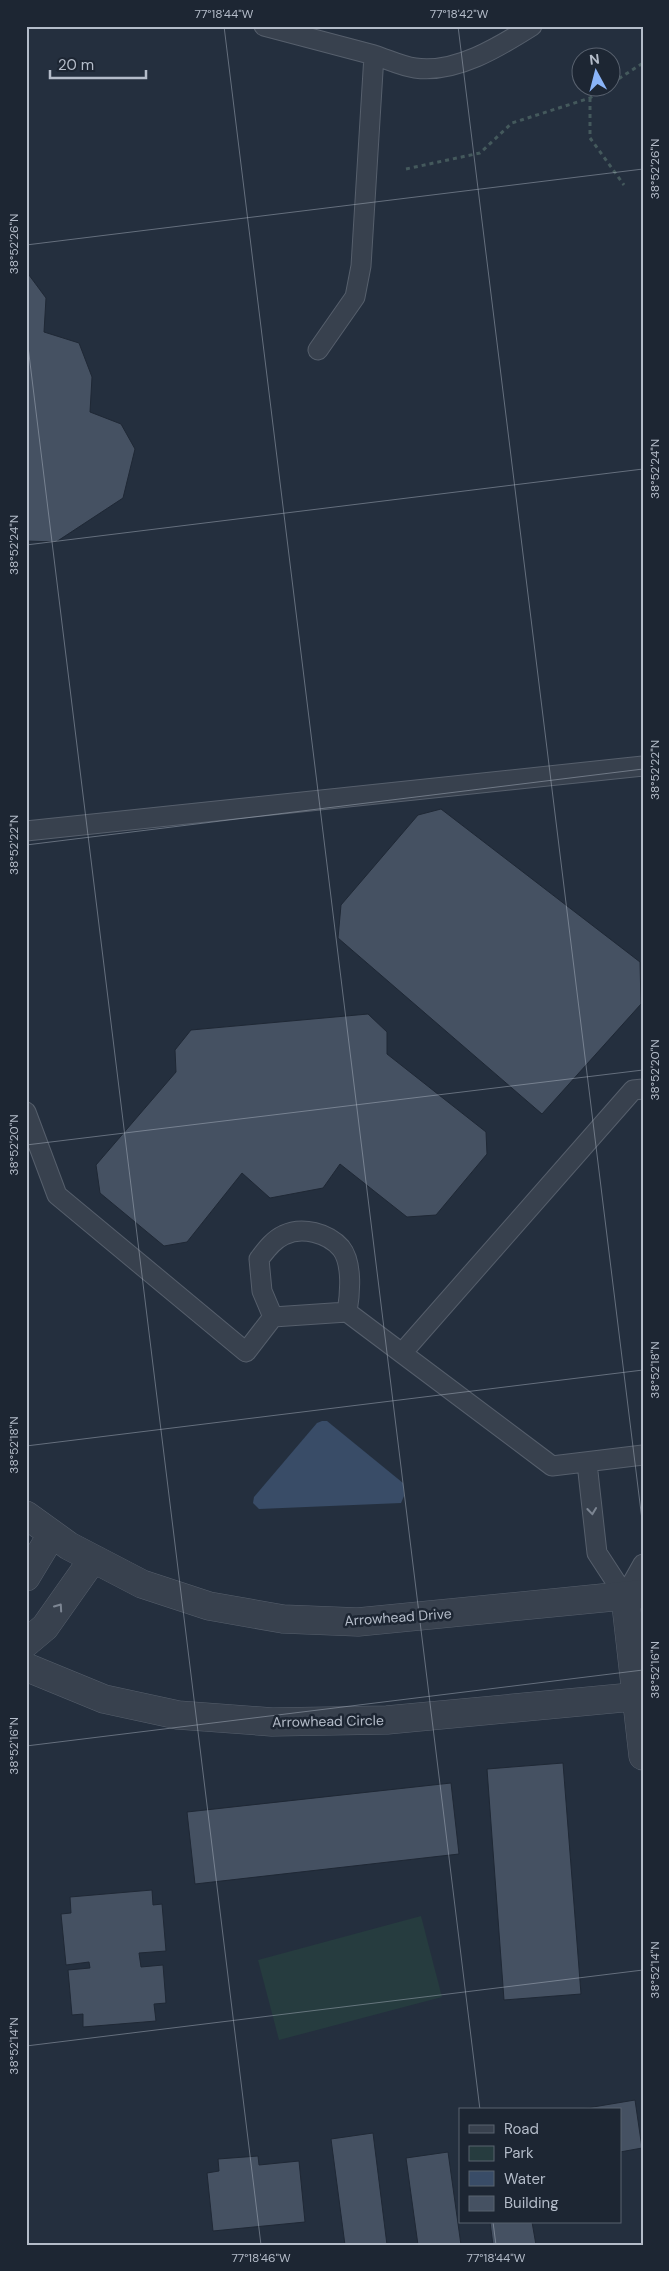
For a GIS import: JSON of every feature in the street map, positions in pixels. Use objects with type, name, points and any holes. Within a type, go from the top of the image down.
[{"type":"street","name":"Arrowhead Drive","points":[[26,1515],[52,1534],[93,1559],[142,1584],[209,1606],[283,1619],[358,1622],[634,1595]]},
{"type":"street","points":[[26,1577],[52,1534]]},
{"type":"street","points":[[26,1643],[45,1627],[93,1559]]},
{"type":"street","points":[[634,1595],[643,1756]]},
{"type":"street","name":"Arrowhead Circle","points":[[26,1668],[104,1700],[178,1715],[272,1722],[387,1720],[640,1696]]},
{"type":"lane","points":[[264,26],[374,55],[415,68],[457,65],[501,46],[532,26]]},
{"type":"lane","points":[[318,350],[355,297],[361,266],[374,55]]},
{"type":"lane","points":[[26,832],[643,766]]},
{"type":"lane","points":[[402,1353],[633,1090],[643,1089]]},
{"type":"lane","points":[[26,1112],[57,1195],[246,1352],[273,1317],[348,1312],[552,1466],[587,1463],[643,1454]]},
{"type":"lane","points":[[273,1317],[262,1291],[259,1259],[270,1244],[284,1234],[304,1231],[324,1235],[342,1249],[349,1270],[351,1290],[348,1312]]},
{"type":"lane","points":[[587,1463],[597,1553],[634,1595]]},
{"type":"lane","points":[[634,1595],[643,1564]]},
{"type":"path","points":[[622,77],[643,63]]},
{"type":"path","points":[[406,169],[480,153],[512,123],[590,98],[590,138],[624,185]]},
{"type":"green space","points":[[421,1916],[442,1997],[279,2040],[258,1960]]},
{"type":"water","points":[[327,1421],[403,1483],[404,1496],[401,1503],[259,1509],[253,1503],[254,1497],[317,1423]]},
{"type":"building","points":[[26,271],[46,298],[44,332],[79,343],[92,377],[90,412],[121,424],[135,449],[123,498],[56,542],[26,541]]},
{"type":"building","points":[[441,809],[640,962],[641,1004],[542,1114],[338,938],[341,905],[418,815]]},
{"type":"building","points":[[368,1014],[387,1032],[387,1054],[486,1132],[487,1154],[436,1215],[407,1217],[340,1164],[323,1188],[270,1198],[242,1173],[187,1242],[164,1246],[100,1193],[96,1165],[176,1072],[175,1050],[191,1030]]},
{"type":"building","points":[[563,1763],[581,1994],[504,2000],[487,1769]]},
{"type":"building","points":[[451,1783],[459,1854],[195,1884],[187,1812]]},
{"type":"building","points":[[152,1890],[153,1905],[162,1904],[166,1951],[139,1953],[141,1967],[163,1965],[166,2003],[154,2004],[156,2021],[83,2027],[83,2014],[72,2015],[68,1970],[90,1968],[89,1962],[66,1965],[61,1914],[71,1913],[70,1897]]},
{"type":"building","points":[[635,2100],[642,2148],[622,2152],[622,2108],[587,2108]]},
{"type":"building","points":[[373,2133],[387,2245],[345,2245],[331,2139]]},
{"type":"building","points":[[448,2152],[461,2245],[418,2245],[406,2158]]},
{"type":"building","points":[[258,2156],[259,2165],[299,2161],[305,2222],[213,2231],[207,2173],[219,2171],[218,2159]]},
{"type":"building","points":[[490,2224],[532,2224],[536,2245],[493,2245]]}]
